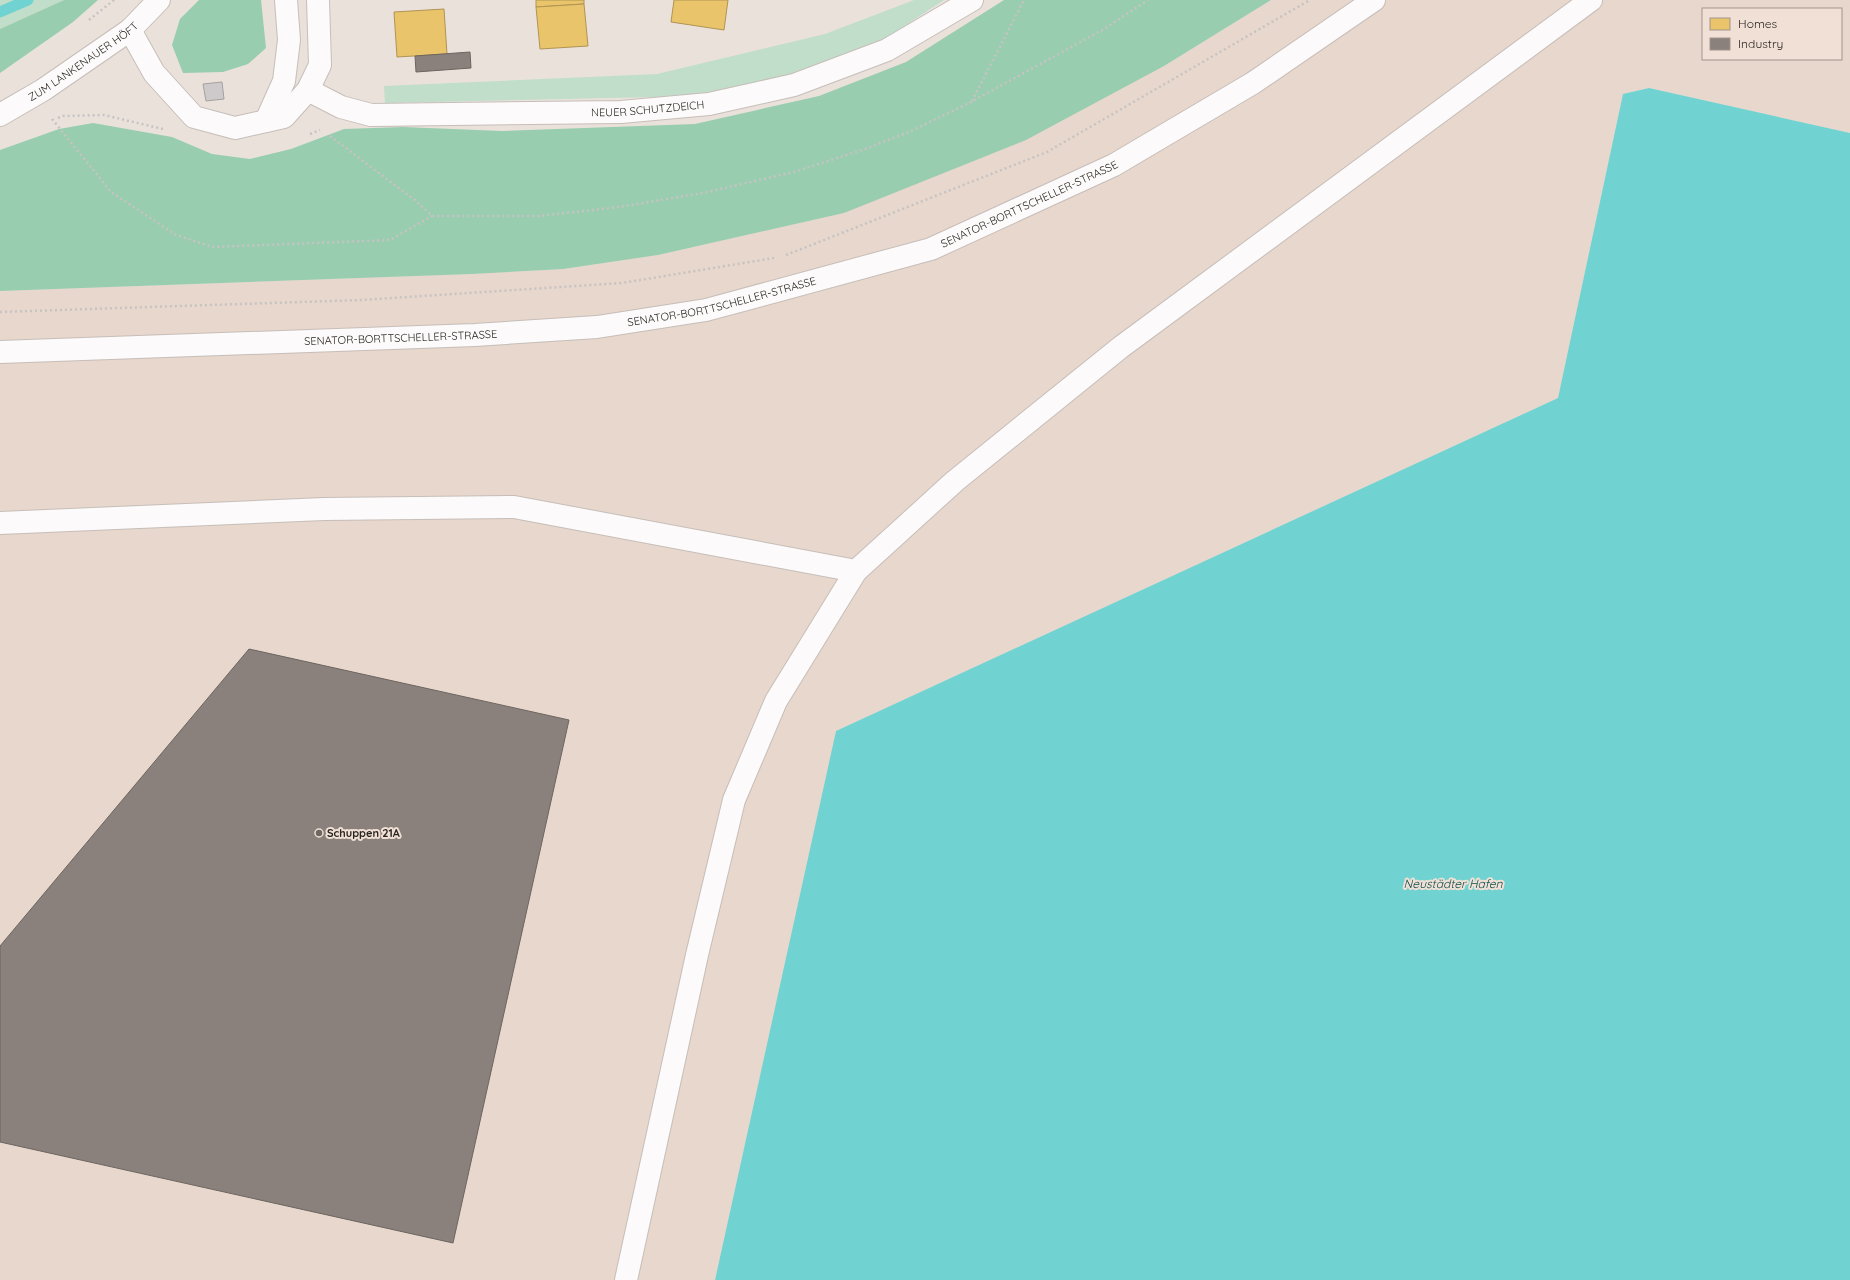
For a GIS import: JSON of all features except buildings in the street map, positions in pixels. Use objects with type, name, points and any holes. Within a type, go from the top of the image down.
[{"type":"street","name":"ZUM LANKENAUER HÖFT","points":[[0,115],[43,90],[130,30],[159,0]]},
{"type":"street","points":[[266,121],[284,81],[290,40],[286,0]]},
{"type":"street","points":[[130,30],[154,73],[194,117],[235,128],[284,117],[308,90],[320,65],[318,0]]},
{"type":"street","name":"NEUER SCHUTZDEICH","points":[[308,90],[341,108],[371,115],[621,112],[709,104],[794,85],[887,50],[972,0]]},
{"type":"street","name":"SENATOR-BORTTSCHELLER-STRASSE","points":[[0,352],[475,335],[597,327],[706,310],[931,249],[1114,165],[1253,83],[1374,0]]},
{"type":"street","points":[[626,1280],[697,955],[734,800],[776,700],[856,571],[955,482],[1121,347],[1591,0]]},
{"type":"street","points":[[0,523],[324,508],[514,507],[856,571]]},
{"type":"path","points":[[971,102],[1024,0]]},
{"type":"path","points":[[52,120],[111,192],[176,235],[213,247],[390,240],[432,216],[539,216],[619,207],[703,193],[794,172],[865,149],[909,132],[971,102],[1104,30],[1148,0]]},
{"type":"path","points":[[0,312],[361,300],[622,283],[780,257],[1047,152],[1310,0]]},
{"type":"path","points":[[340,144],[416,201],[432,216]]},
{"type":"shaded area","points":[[1271,0],[1850,0],[1850,133],[1649,88],[1623,94],[1558,398],[836,731],[715,1280],[0,1280],[0,291],[472,274],[563,269],[658,255],[844,213],[1164,66]]},
{"type":"green space","points":[[0,0],[64,0],[0,29]]},
{"type":"green space","points":[[64,0],[98,0],[73,22],[0,73],[0,29]]},
{"type":"green space","points":[[199,0],[261,0],[266,48],[248,64],[223,72],[183,73],[172,45],[180,19]]},
{"type":"green space","points":[[914,0],[944,0],[883,40],[779,78],[700,96],[385,103],[384,86],[657,74],[825,34]]},
{"type":"green space","points":[[1004,0],[1271,0],[1164,66],[1026,140],[844,213],[658,255],[563,269],[472,274],[0,291],[0,150],[59,129],[93,123],[172,137],[212,154],[250,159],[291,149],[344,129],[403,127],[502,131],[695,124],[819,96],[906,62]]},
{"type":"water","name":"Neustädter Hafen","points":[[1649,88],[1850,133],[1850,1280],[715,1280],[836,731],[1558,398],[1623,94]]},
{"type":"waterway","points":[[0,12],[28,0]]},
{"type":"place","name":"Schuppen 21A","points":[[319,833]]}]
